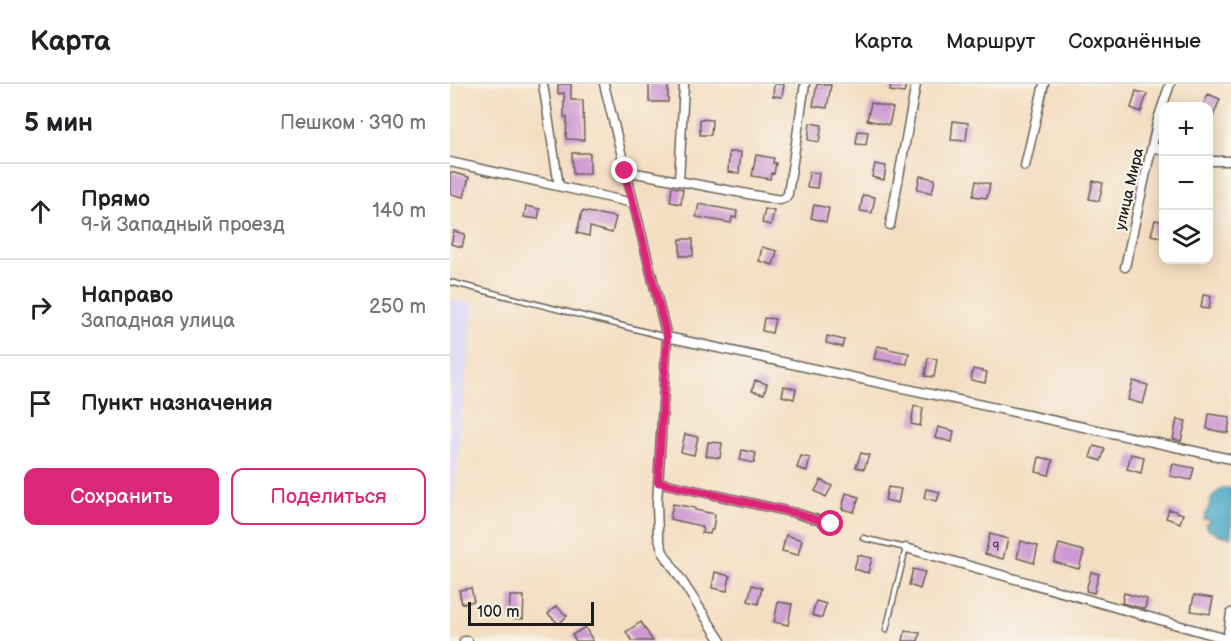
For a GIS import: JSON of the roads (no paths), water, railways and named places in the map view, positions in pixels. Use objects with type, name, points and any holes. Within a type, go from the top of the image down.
[{"type":"street","points":[[543,84],[559,186]]},
{"type":"street","points":[[603,84],[667,337],[657,503],[658,535],[663,552],[721,641]]},
{"type":"street","points":[[679,181],[684,84]]},
{"type":"street","points":[[625,171],[780,200],[785,198],[788,194],[805,84]]},
{"type":"street","points":[[890,225],[916,84]]},
{"type":"street","points":[[1025,166],[1044,84]]},
{"type":"street","name":"улица Мира","points":[[1125,267],[1158,119],[1170,84]]},
{"type":"street","points":[[1152,147],[1159,149]]},
{"type":"street","points":[[1213,161],[1231,161]]},
{"type":"street","points":[[450,162],[633,203]]},
{"type":"street","points":[[667,337],[1231,459]]},
{"type":"street","points":[[658,482],[795,513],[831,524]]},
{"type":"street","points":[[906,548],[1227,640],[1231,613]]},
{"type":"lane","points":[[450,282],[667,337]]},
{"type":"lane","points":[[863,538],[906,548],[886,630]]},
{"type":"water","points":[[1223,488],[1231,488],[1231,537],[1210,531],[1205,525],[1210,522],[1209,520],[1204,519],[1213,496]]}]
